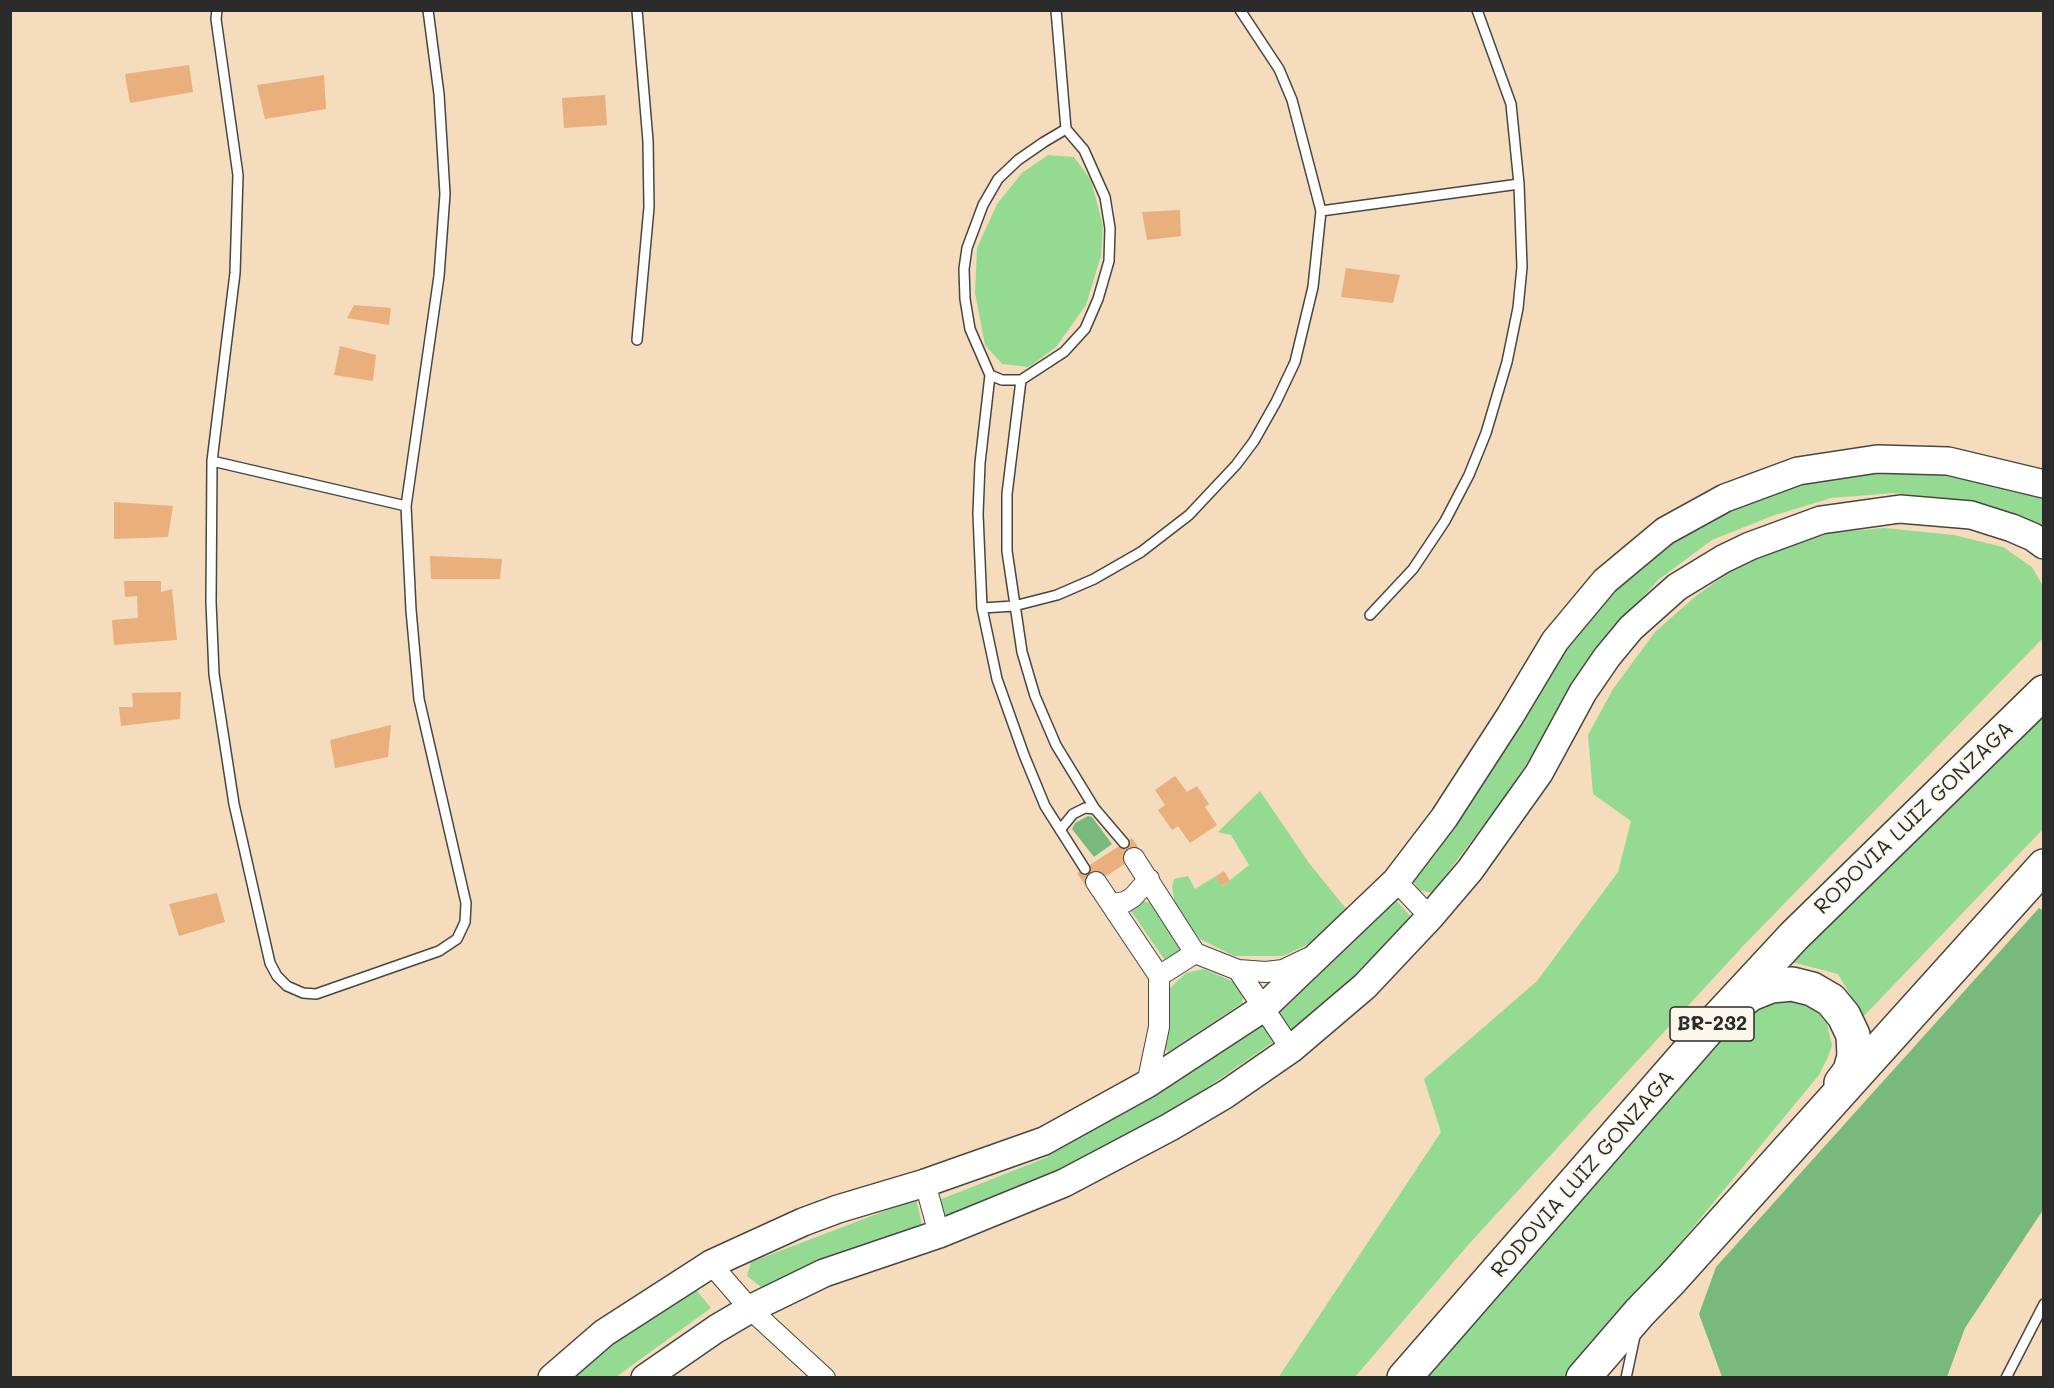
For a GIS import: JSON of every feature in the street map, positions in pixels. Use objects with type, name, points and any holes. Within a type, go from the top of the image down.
[{"type":"highway","name":"RODOVIA LUIZ GONZAGA","points":[[1404,1377],[1717,1019],[1794,936],[2043,692]]},
{"type":"highway","points":[[1583,1377],[2043,866]]},
{"type":"highway","points":[[1717,1019],[1751,994],[1770,986],[1792,984],[1812,989],[1831,1000],[1848,1025],[1852,1035],[1854,1056],[1850,1071],[1817,1116]]},
{"type":"main road","points":[[552,1377],[604,1333],[711,1264],[803,1222],[838,1209],[925,1183],[1044,1141],[1147,1084],[1263,1008],[1396,881],[1444,818],[1510,716],[1555,640],[1605,581],[1665,531],[1725,498],[1798,471],[1877,459],[1947,461],[2043,484]]},
{"type":"main road","points":[[645,1377],[750,1309],[824,1274],[939,1234],[1064,1183],[1170,1127],[1226,1094],[1291,1049],[1365,986],[1430,917],[1470,870],[1539,773],[1583,692],[1631,628],[1677,587],[1723,559],[1750,546],[1821,520],[1900,509],[1971,515],[2013,528],[2033,537],[2043,545]]},
{"type":"street","points":[[1129,851],[1195,953],[1238,970],[1266,972],[1282,970],[1327,949]]},
{"type":"street","points":[[1090,875],[1112,904],[1159,976],[1159,1027],[1147,1084]]},
{"type":"street","points":[[1112,904],[1125,902],[1133,897],[1149,879]]},
{"type":"street","points":[[1396,881],[1430,917]]},
{"type":"street","points":[[1159,976],[1195,953]]},
{"type":"street","points":[[1238,970],[1291,1049]]},
{"type":"street","points":[[925,1183],[939,1234]]},
{"type":"street","points":[[711,1264],[750,1309],[825,1377]]},
{"type":"lane","points":[[217,10],[216,19],[238,176],[235,273],[212,461],[211,602],[214,674],[234,804],[270,963],[277,976],[287,986],[303,993],[316,994],[439,951],[457,939],[465,922],[466,903],[419,699],[411,610],[406,506],[439,276],[445,194],[439,94],[428,10]]},
{"type":"lane","points":[[637,10],[648,141],[649,207],[638,340]]},
{"type":"lane","points":[[990,375],[1002,380],[1021,380],[1064,352],[1085,329],[1098,299],[1109,261],[1110,228],[1105,197],[1084,150],[1066,129],[1056,10]]},
{"type":"lane","points":[[982,608],[1014,606],[1057,595],[1094,579],[1141,552],[1189,515],[1236,465],[1254,441],[1295,362],[1313,287],[1321,211],[1292,100],[1278,69],[1240,10]]},
{"type":"lane","points":[[1370,615],[1413,569],[1445,521],[1469,475],[1486,433],[1507,362],[1518,308],[1522,267],[1519,184],[1511,104],[1477,10]]},
{"type":"lane","points":[[1066,129],[1018,160],[998,179],[983,205],[967,248],[965,299],[970,329],[990,375],[980,463],[978,504],[982,608],[1001,689],[1024,755],[1046,806],[1090,875]]},
{"type":"lane","points":[[1321,211],[1519,184]]},
{"type":"lane","points":[[1021,380],[1007,494],[1007,551],[1022,652],[1035,696],[1056,745],[1095,809],[1129,851]]},
{"type":"lane","points":[[212,461],[406,506]]},
{"type":"lane","points":[[1060,830],[1073,814],[1085,808],[1095,809]]},
{"type":"lane","points":[[2006,1377],[2043,1304]]},
{"type":"lane","points":[[1626,1377],[1640,1312]]},
{"type":"green space","points":[[1048,155],[1074,157],[1091,180],[1103,226],[1101,256],[1086,305],[1056,347],[1029,367],[1002,364],[985,345],[975,293],[977,248],[997,204],[1022,173]]},
{"type":"green space","points":[[1886,464],[2043,484],[2043,537],[2027,519],[1970,501],[1894,493],[1831,498],[1772,516],[1712,540],[1658,580],[1617,627],[1501,802],[1432,893],[1419,890],[1410,876],[1575,627],[1667,536],[1803,470]]},
{"type":"green space","points":[[1884,528],[1954,535],[2003,547],[2032,567],[2043,586],[2043,638],[1743,946],[1468,1245],[1355,1377],[1278,1378],[1441,1132],[1424,1079],[1537,981],[1618,872],[1631,821],[1593,794],[1588,735],[1613,689],[1655,632],[1696,596],[1740,564],[1818,534]]},
{"type":"green space","points":[[2043,701],[2043,829],[1863,1017],[1838,974],[1784,960]]},
{"type":"green space","points":[[1260,791],[1309,863],[1347,910],[1317,940],[1283,956],[1234,956],[1200,939],[1176,910],[1172,887],[1174,879],[1188,876],[1195,889],[1216,876],[1223,886],[1249,865],[1231,835],[1218,832]]},
{"type":"green space","points":[[1088,816],[1092,817],[1112,844],[1094,857],[1072,829],[1075,823]]},
{"type":"green space","points":[[1393,897],[1413,919],[1348,988],[1293,1034],[1274,1008]]},
{"type":"green space","points":[[1140,900],[1150,903],[1180,948],[1177,956],[1169,960],[1164,959],[1131,911],[1133,903]]},
{"type":"green space","points":[[2039,908],[2044,911],[2043,1210],[1965,1328],[1947,1377],[1722,1377],[1699,1314],[1716,1267]]},
{"type":"green space","points":[[1204,969],[1234,982],[1244,991],[1242,1003],[1168,1052],[1161,1044],[1168,990],[1186,973]]},
{"type":"green space","points":[[1775,992],[1814,1007],[1827,1024],[1832,1045],[1819,1075],[1569,1377],[1402,1378],[1738,1010]]},
{"type":"green space","points":[[1264,1018],[1276,1040],[1189,1100],[1164,1114],[1154,1129],[953,1222],[944,1218],[939,1200],[1048,1157],[1050,1147]]},
{"type":"green space","points":[[916,1199],[923,1229],[765,1290],[747,1276],[751,1262]]},
{"type":"green space","points":[[693,1286],[711,1308],[616,1377],[570,1378],[612,1343]]},
{"type":"building","points":[[189,65],[193,92],[130,103],[125,74]]},
{"type":"building","points":[[324,75],[326,109],[265,119],[257,85]]},
{"type":"building","points":[[605,95],[607,125],[564,128],[562,98]]},
{"type":"building","points":[[1180,210],[1181,236],[1147,240],[1142,212]]},
{"type":"building","points":[[1346,268],[1400,275],[1393,303],[1341,297]]},
{"type":"building","points":[[354,305],[391,308],[389,325],[347,318]]},
{"type":"building","points":[[340,346],[376,355],[373,381],[334,375]]},
{"type":"building","points":[[114,502],[173,506],[168,537],[114,539]]},
{"type":"building","points":[[430,556],[502,559],[500,579],[431,579]]},
{"type":"building","points":[[124,581],[161,581],[161,592],[172,589],[177,640],[114,645],[112,620],[138,618],[137,596],[125,597]]},
{"type":"building","points":[[181,692],[180,719],[121,726],[119,707],[133,707],[132,693]]},
{"type":"building","points":[[391,725],[388,757],[335,768],[330,740]]},
{"type":"building","points":[[1175,776],[1187,792],[1197,786],[1209,804],[1205,807],[1217,825],[1190,843],[1178,826],[1172,830],[1158,810],[1165,805],[1155,790]]},
{"type":"building","points":[[1132,838],[1142,853],[1087,888],[1077,873]]},
{"type":"building","points":[[1224,871],[1230,881],[1222,886],[1216,876]]},
{"type":"building","points":[[217,893],[225,922],[179,936],[169,904]]}]
